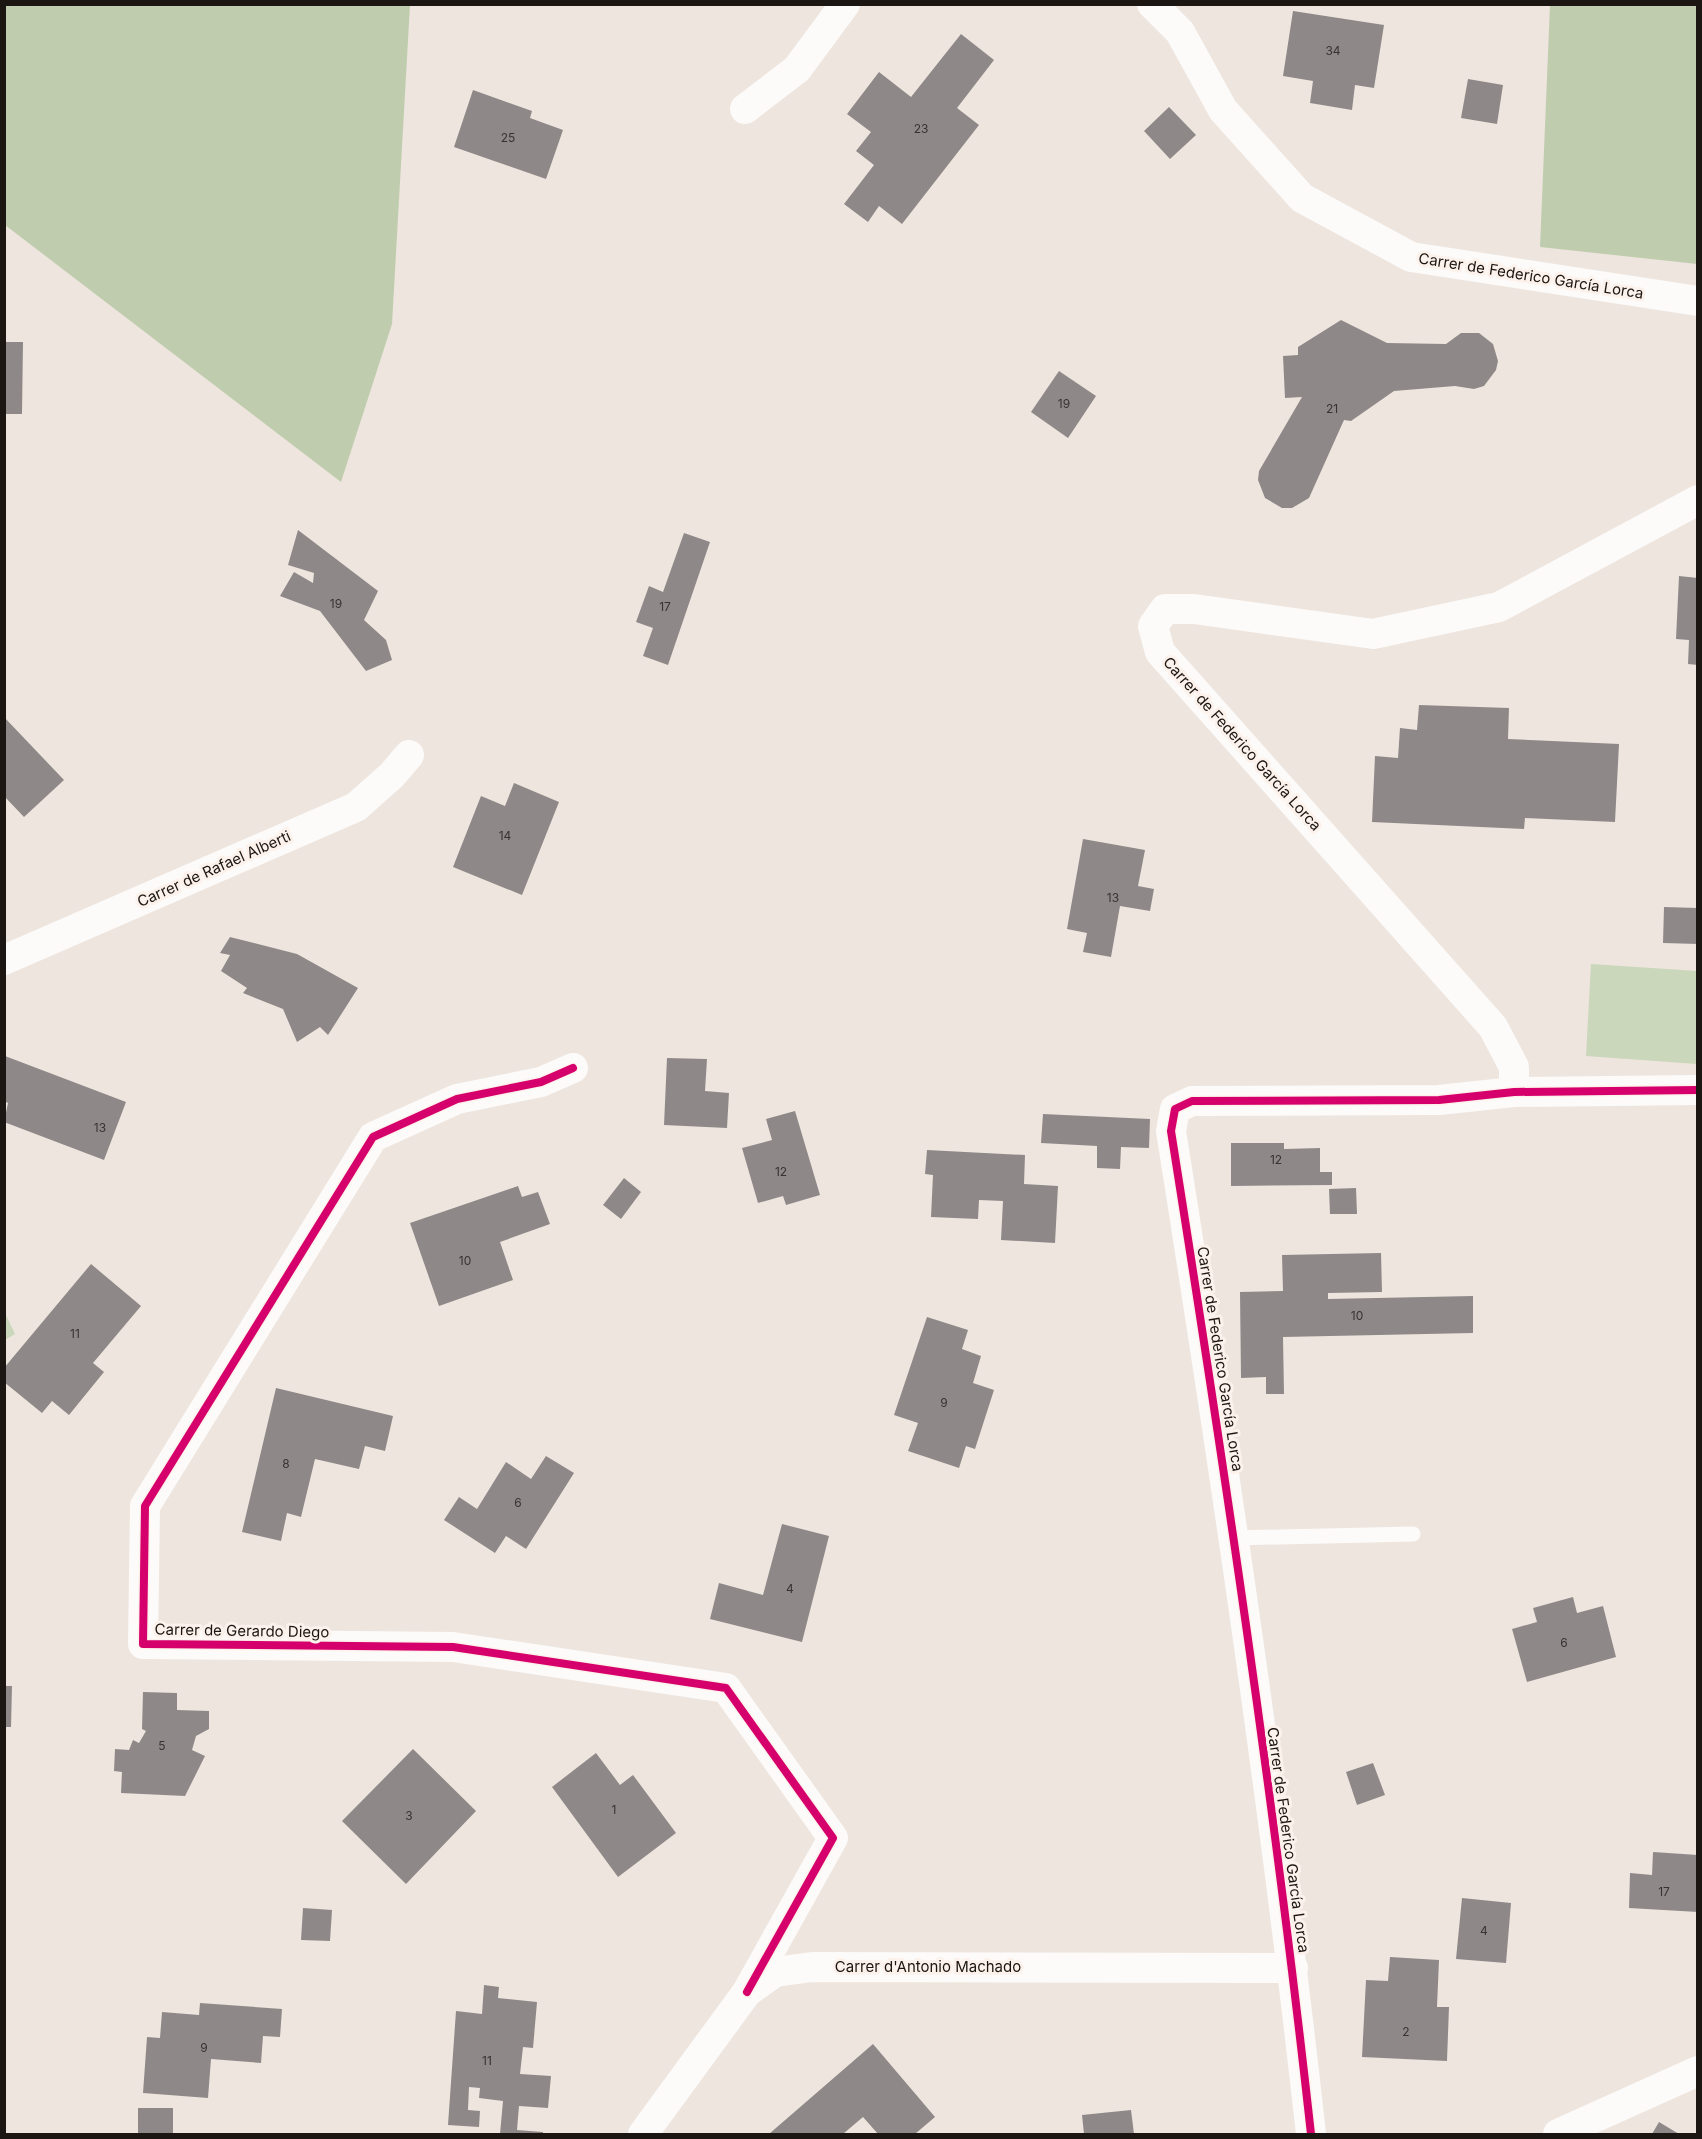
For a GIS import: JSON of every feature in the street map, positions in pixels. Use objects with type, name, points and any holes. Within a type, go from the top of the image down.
[{"type":"street","points":[[745,110],[797,69],[845,4]]},
{"type":"street","name":"Carrer de Federico García Lorca","points":[[1152,4],[1180,32],[1223,110],[1302,198],[1401,252],[1411,257],[1548,280],[1698,301]]},
{"type":"street","name":"Carrer de Federico García Lorca","points":[[1514,1092],[1514,1067],[1493,1027],[1160,652],[1154,626],[1165,609],[1194,609],[1373,634],[1499,607],[1698,500]]},
{"type":"street","name":"Carrer de Rafael Alberti","points":[[4,960],[356,807],[392,775],[409,755]]},
{"type":"street","name":"Carrer de Gerardo Diego","points":[[573,1068],[542,1082],[457,1099],[373,1137],[145,1506],[142,1644],[453,1647],[726,1688],[833,1838],[747,1992]]},
{"type":"street","name":"Carrer de Federico García Lorca","points":[[1311,2134],[1293,1968],[1216,1413],[1171,1131],[1175,1109],[1192,1101],[1439,1100],[1514,1092],[1698,1090]]},
{"type":"street","name":"Carrer d'Antonio Machado","points":[[643,2134],[747,1992],[775,1972],[812,1967],[1293,1968]]},
{"type":"street","points":[[1558,2134],[1698,2071]]},
{"type":"lane","points":[[1232,1538],[1413,1534]]},
{"type":"green space","points":[[4,5],[410,5],[392,324],[341,482],[5,225]]},
{"type":"green space","points":[[1550,5],[1697,5],[1697,264],[1540,247]]},
{"type":"green space","points":[[1591,964],[1697,971],[1697,1064],[1586,1056]]},
{"type":"green space","points":[[4,1311],[15,1334],[5,1340],[4,1340]]},
{"type":"building","points":[[1293,11],[1384,25],[1374,88],[1355,85],[1352,110],[1310,103],[1313,81],[1283,76]]},
{"type":"building","points":[[961,34],[994,60],[957,108],[979,125],[902,224],[879,206],[868,222],[844,204],[874,165],[856,151],[871,132],[847,114],[879,72],[911,97]]},
{"type":"building","points":[[1468,79],[1503,85],[1497,124],[1461,118]]},
{"type":"building","points":[[473,90],[532,111],[530,118],[563,130],[546,179],[454,147]]},
{"type":"building","points":[[1169,107],[1196,135],[1170,159],[1144,131]]},
{"type":"building","points":[[1341,320],[1387,343],[1446,344],[1461,333],[1479,333],[1493,344],[1498,361],[1496,370],[1484,386],[1474,389],[1455,386],[1394,391],[1351,421],[1344,420],[1309,498],[1292,508],[1282,508],[1265,498],[1258,480],[1259,471],[1302,397],[1285,398],[1283,356],[1298,355],[1298,347]]},
{"type":"building","points":[[4,342],[23,342],[22,414],[4,414]]},
{"type":"building","points":[[1059,371],[1096,396],[1068,438],[1031,412]]},
{"type":"building","points":[[298,530],[378,591],[364,620],[386,640],[392,660],[366,671],[320,611],[280,596],[294,572],[313,583],[314,573],[288,565]]},
{"type":"building","points":[[684,533],[710,542],[668,665],[643,656],[653,628],[636,622],[649,586],[663,592]]},
{"type":"building","points":[[1679,576],[1698,578],[1698,665],[1688,664],[1689,640],[1676,639]]},
{"type":"building","points":[[1419,705],[1509,708],[1508,739],[1619,744],[1615,822],[1525,818],[1524,829],[1372,822],[1375,756],[1398,758],[1400,728],[1417,730]]},
{"type":"building","points":[[4,717],[64,780],[24,817],[4,796]]},
{"type":"building","points":[[514,783],[559,802],[522,895],[453,867],[481,796],[505,806]]},
{"type":"building","points":[[1083,839],[1145,850],[1138,886],[1154,889],[1150,911],[1120,906],[1111,957],[1083,952],[1087,933],[1067,929]]},
{"type":"building","points":[[1664,907],[1698,908],[1698,944],[1663,943]]},
{"type":"building","points":[[230,937],[297,954],[358,988],[328,1035],[320,1027],[297,1042],[283,1009],[243,993],[247,988],[221,971],[230,955],[220,953]]},
{"type":"building","points":[[5,1056],[126,1102],[104,1160],[4,1122],[8,1103],[4,1101]]},
{"type":"building","points":[[667,1058],[707,1059],[705,1091],[729,1093],[727,1128],[664,1125]]},
{"type":"building","points":[[795,1111],[820,1195],[786,1205],[783,1196],[758,1203],[742,1148],[772,1140],[766,1119]]},
{"type":"building","points":[[1043,1114],[1150,1119],[1149,1148],[1121,1147],[1120,1169],[1097,1168],[1097,1146],[1041,1143]]},
{"type":"building","points":[[1231,1143],[1284,1143],[1284,1149],[1320,1148],[1320,1172],[1332,1172],[1332,1185],[1231,1186]]},
{"type":"building","points":[[927,1150],[1025,1155],[1024,1184],[1058,1186],[1055,1243],[1001,1240],[1003,1201],[979,1200],[978,1219],[931,1217],[933,1175],[925,1174]]},
{"type":"building","points":[[624,1178],[641,1192],[621,1219],[603,1205]]},
{"type":"building","points":[[518,1186],[522,1197],[538,1192],[550,1224],[500,1242],[513,1280],[439,1306],[410,1223]]},
{"type":"building","points":[[1356,1188],[1357,1214],[1330,1214],[1329,1189]]},
{"type":"building","points":[[1381,1253],[1382,1292],[1328,1293],[1328,1299],[1473,1296],[1473,1333],[1283,1337],[1284,1394],[1266,1394],[1266,1377],[1241,1378],[1240,1292],[1283,1291],[1282,1255]]},
{"type":"building","points":[[91,1264],[141,1306],[93,1363],[104,1372],[69,1415],[52,1401],[42,1413],[4,1382],[4,1368]]},
{"type":"building","points":[[927,1317],[968,1330],[962,1349],[981,1356],[973,1383],[994,1390],[975,1449],[966,1446],[959,1468],[908,1451],[918,1423],[894,1415]]},
{"type":"building","points":[[276,1388],[393,1416],[385,1451],[365,1446],[359,1469],[315,1459],[301,1517],[287,1513],[281,1541],[242,1532]]},
{"type":"building","points":[[546,1456],[574,1473],[526,1549],[506,1536],[495,1553],[444,1520],[459,1497],[477,1509],[506,1462],[531,1479]]},
{"type":"building","points":[[782,1524],[829,1536],[802,1642],[710,1619],[719,1583],[763,1595]]},
{"type":"building","points":[[1573,1597],[1577,1613],[1603,1606],[1616,1657],[1527,1682],[1512,1629],[1537,1622],[1533,1608]]},
{"type":"building","points":[[4,1686],[12,1686],[11,1727],[4,1727]]},
{"type":"building","points":[[143,1692],[177,1693],[177,1710],[209,1711],[209,1729],[196,1736],[192,1750],[205,1756],[185,1796],[121,1793],[122,1772],[114,1771],[115,1749],[129,1750],[133,1740],[139,1743],[146,1731],[142,1729]]},
{"type":"building","points":[[413,1749],[476,1811],[406,1884],[342,1821]]},
{"type":"building","points":[[596,1753],[620,1785],[633,1775],[676,1833],[618,1877],[552,1787]]},
{"type":"building","points":[[1373,1763],[1385,1795],[1357,1805],[1346,1772]]},
{"type":"building","points":[[1653,1852],[1698,1855],[1698,1912],[1629,1908],[1630,1873],[1652,1875]]},
{"type":"building","points":[[1462,1898],[1511,1903],[1506,1963],[1456,1959]]},
{"type":"building","points":[[303,1908],[332,1910],[330,1941],[301,1940]]},
{"type":"building","points":[[1390,1957],[1439,1960],[1437,2007],[1449,2007],[1447,2061],[1362,2057],[1366,1980],[1388,1981]]},
{"type":"building","points":[[484,1985],[499,1987],[498,1998],[537,2002],[533,2048],[523,2047],[520,2074],[551,2076],[548,2108],[519,2106],[517,2130],[543,2132],[543,2134],[500,2134],[503,2101],[479,2098],[480,2088],[469,2087],[468,2110],[480,2111],[479,2127],[448,2125],[456,2011],[482,2014]]},
{"type":"building","points":[[200,2003],[282,2009],[280,2037],[263,2036],[261,2063],[211,2059],[208,2098],[143,2093],[147,2037],[160,2038],[162,2012],[199,2015]]},
{"type":"building","points":[[873,2044],[935,2117],[915,2134],[878,2134],[863,2117],[843,2134],[769,2134]]},
{"type":"building","points":[[138,2108],[173,2108],[173,2134],[138,2134]]},
{"type":"building","points":[[1131,2110],[1134,2134],[1084,2134],[1082,2115]]},
{"type":"building","points":[[1659,2122],[1679,2134],[1652,2134]]},
{"type":"cycle path","points":[[573,1068],[541,1082],[457,1099],[373,1137],[145,1506],[143,1644],[453,1647],[726,1688],[833,1838],[747,1992]]},
{"type":"cycle path","points":[[1311,2134],[1297,2008],[1247,1632],[1171,1131],[1175,1109],[1192,1101],[1439,1100],[1514,1092],[1698,1090]]}]
